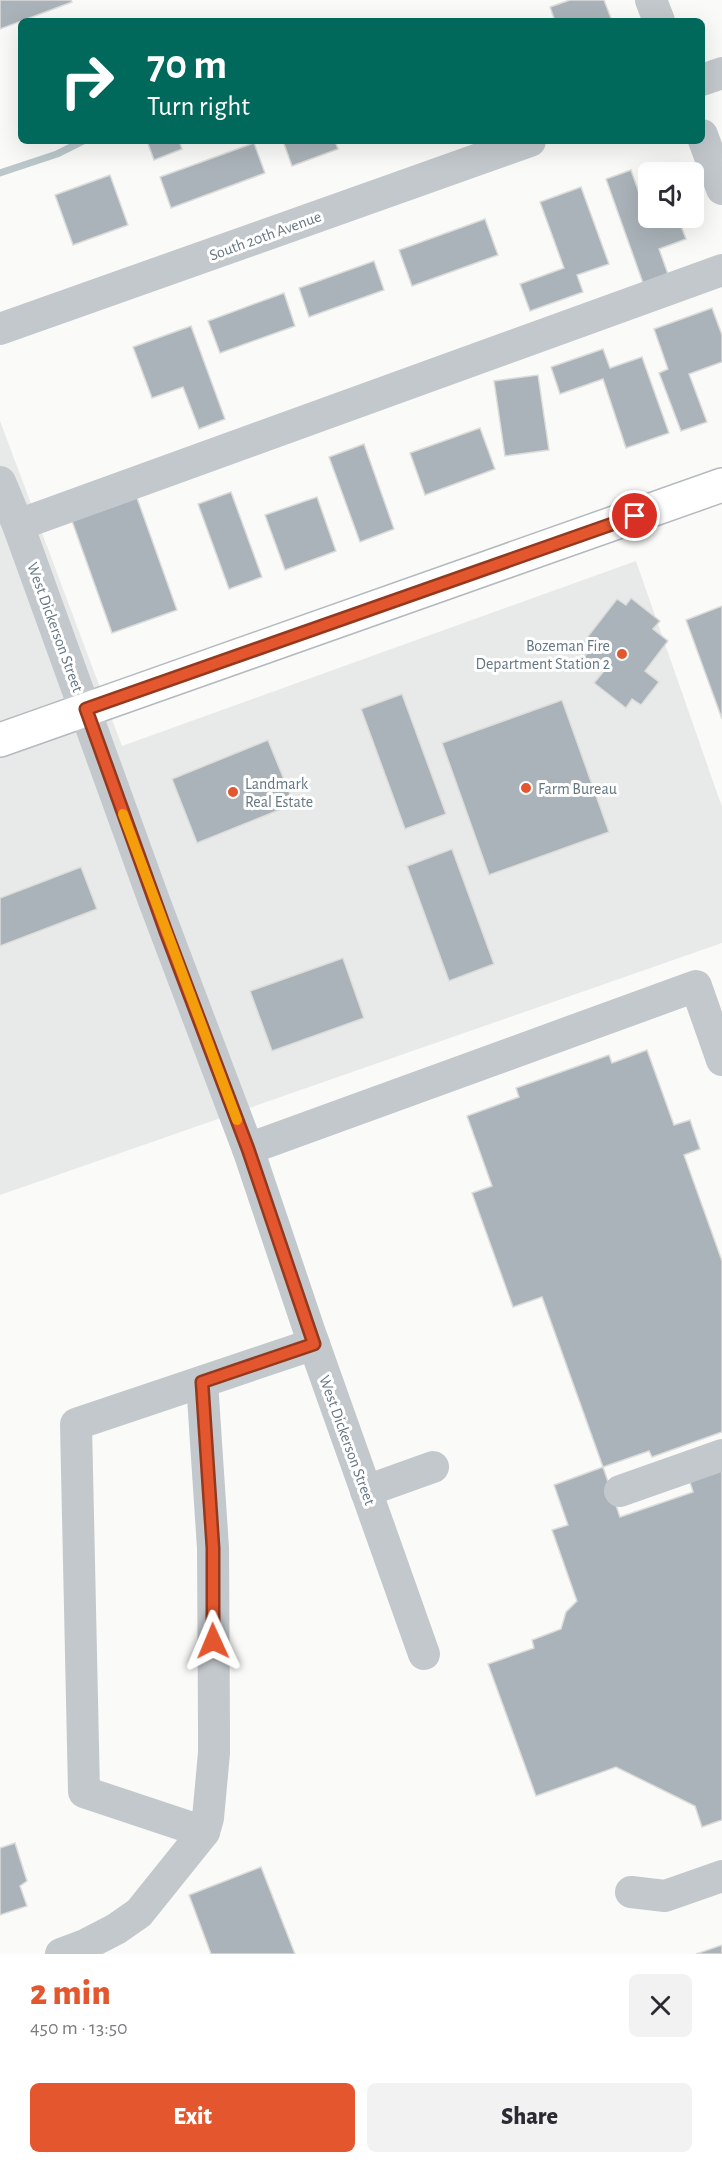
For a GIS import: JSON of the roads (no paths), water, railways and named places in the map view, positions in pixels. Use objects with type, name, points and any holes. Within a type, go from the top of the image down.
[{"type":"main road","points":[[0,740],[722,485]]},
{"type":"street","points":[[651,0],[658,18]]},
{"type":"street","points":[[705,79],[722,73]]},
{"type":"street","points":[[705,143],[722,189]]},
{"type":"street","name":"South 20th Avenue","points":[[0,329],[522,144]]},
{"type":"street","points":[[18,525],[722,270]]},
{"type":"street","name":"West Dickerson Street","points":[[0,482],[18,525],[164,927],[248,1149],[314,1344],[424,1654]]},
{"type":"street","points":[[248,1149],[696,986],[722,1060]]},
{"type":"street","points":[[204,1832],[84,1792],[76,1424],[314,1344]]},
{"type":"street","points":[[60,1954],[85,1945],[116,1929],[139,1913],[204,1832],[208,1818],[214,1753],[213,1548],[202,1382]]},
{"type":"street","points":[[620,1491],[722,1455]]},
{"type":"street","points":[[366,1491],[433,1467]]},
{"type":"street","points":[[631,1892],[664,1896],[722,1876]]},
{"type":"waterway","points":[[0,173],[57,154],[77,144]]},
{"type":"place","name":"Bozeman Fire Department Station 2","points":[[622,654]]},
{"type":"place","name":"Farm Bureau","points":[[526,788]]},
{"type":"place","name":"Landmark Real Estate","points":[[233,792]]}]
